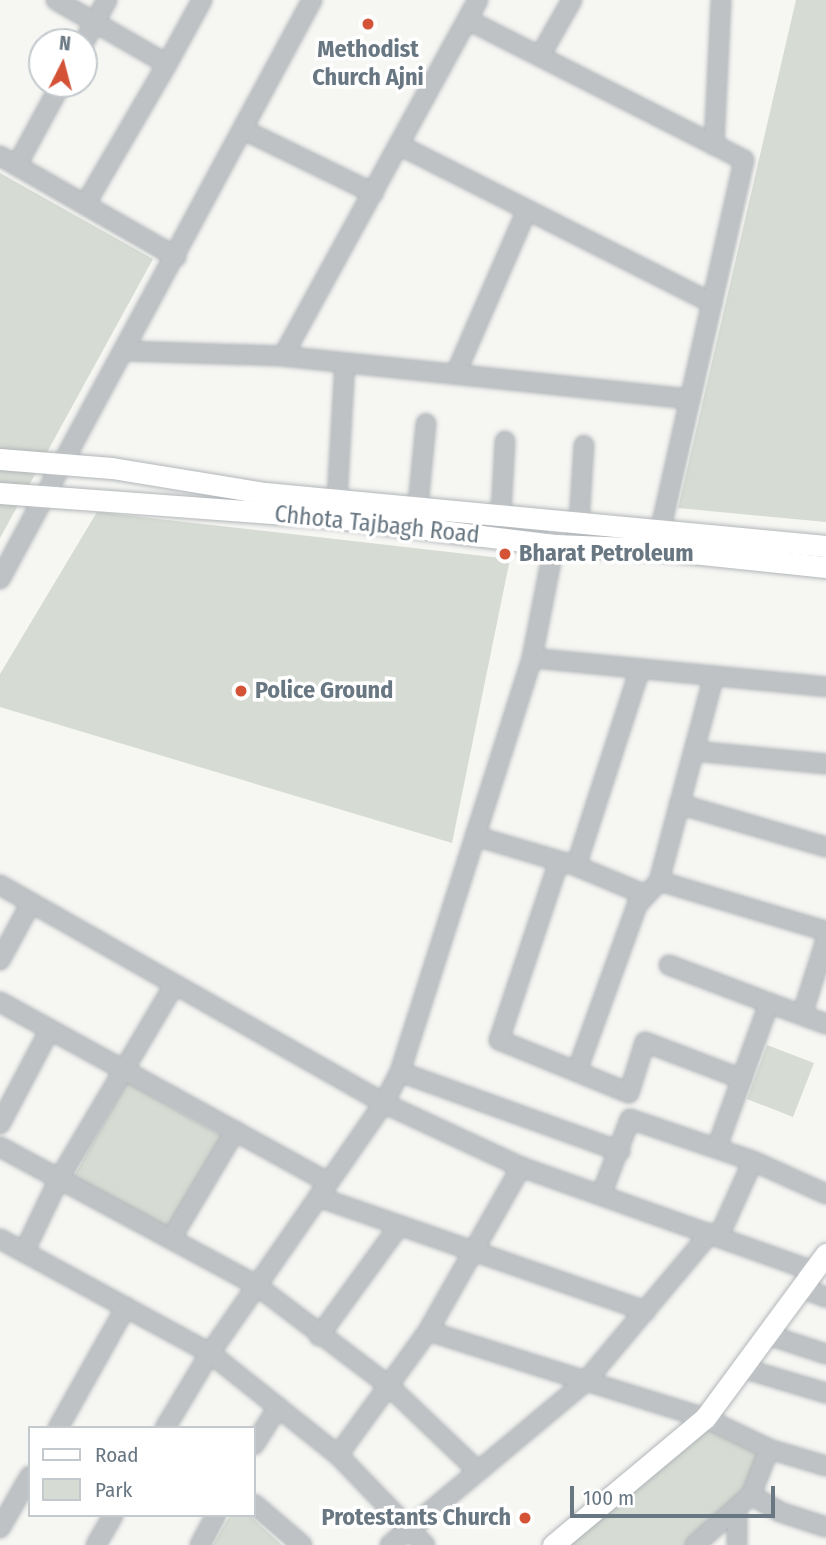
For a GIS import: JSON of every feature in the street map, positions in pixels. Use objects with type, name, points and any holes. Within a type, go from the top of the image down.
[{"type":"main road","points":[[5,459],[64,467],[112,468],[337,500],[418,505],[660,532],[826,546]]},
{"type":"main road","name":"Chhota Tajbagh Road","points":[[0,493],[45,499],[330,517],[556,545],[654,549],[826,567]]},
{"type":"main road","points":[[553,1545],[705,1418],[814,1271]]},
{"type":"street","points":[[56,0],[167,64]]},
{"type":"street","points":[[92,28],[107,0]]},
{"type":"street","points":[[85,205],[202,0]]},
{"type":"street","points":[[0,579],[64,467],[312,0]]},
{"type":"street","points":[[283,356],[478,0]]},
{"type":"street","points":[[540,56],[572,0]]},
{"type":"street","points":[[714,145],[721,0]]},
{"type":"street","points":[[468,20],[744,160],[660,532]]},
{"type":"street","points":[[17,166],[53,98]]},
{"type":"street","points":[[244,130],[373,193]]},
{"type":"street","points":[[400,145],[712,303]]},
{"type":"street","points":[[0,156],[176,257]]},
{"type":"street","points":[[456,373],[527,210]]},
{"type":"street","points":[[126,351],[283,356],[690,399]]},
{"type":"street","points":[[337,500],[345,363]]},
{"type":"street","points":[[418,505],[426,423]]},
{"type":"street","points":[[501,513],[505,441]]},
{"type":"street","points":[[166,1426],[210,1353],[383,1104],[400,1072],[533,658],[556,545],[569,521],[584,445]]},
{"type":"street","points":[[533,658],[826,687]]},
{"type":"street","points":[[640,669],[499,1040],[629,1093],[645,1042],[742,1079]]},
{"type":"street","points":[[577,1071],[637,905],[659,881],[714,676]]},
{"type":"street","points":[[694,751],[826,764]]},
{"type":"street","points":[[680,804],[826,847]]},
{"type":"street","points":[[475,836],[567,864],[646,895]]},
{"type":"street","points":[[659,881],[826,931]]},
{"type":"street","points":[[0,885],[383,1104],[521,1167],[602,1193],[814,1271],[826,1297]]},
{"type":"street","points":[[0,960],[31,903]]},
{"type":"street","points":[[802,1015],[826,940]]},
{"type":"street","points":[[669,965],[826,1024]]},
{"type":"street","points":[[24,1252],[59,1179],[174,985]]},
{"type":"street","points":[[0,1002],[235,1131],[323,1189],[399,1226],[646,1311]]},
{"type":"street","points":[[717,1147],[769,1003]]},
{"type":"street","points":[[0,1124],[50,1029]]},
{"type":"street","points":[[400,1072],[620,1151]]},
{"type":"street","points":[[602,1193],[630,1119],[717,1147],[826,1195]]},
{"type":"street","points":[[172,1239],[235,1131]]},
{"type":"street","points":[[0,1147],[256,1285],[318,1336],[389,1386],[478,1471]]},
{"type":"street","points":[[390,1545],[586,1381],[714,1235],[753,1161]]},
{"type":"street","points":[[338,1455],[428,1331],[521,1167]]},
{"type":"street","points":[[318,1336],[399,1226]]},
{"type":"street","points":[[0,1239],[210,1353],[338,1455],[425,1545]]},
{"type":"street","points":[[59,1426],[127,1307]]},
{"type":"street","points":[[428,1331],[705,1418],[769,1449],[826,1466]]},
{"type":"street","points":[[768,1335],[826,1354]]},
{"type":"street","points":[[742,1368],[826,1393]]},
{"type":"street","points":[[256,1442],[278,1407]]},
{"type":"street","points":[[696,1545],[751,1495],[769,1449]]},
{"type":"street","points":[[0,1528],[28,1479]]},
{"type":"street","points":[[751,1495],[779,1512],[826,1527]]},
{"type":"street","points":[[256,1506],[302,1545]]},
{"type":"street","points":[[737,1508],[737,1545]]},
{"type":"street","points":[[103,1542],[112,1517]]},
{"type":"street","points":[[200,1545],[215,1517]]},
{"type":"green space","points":[[796,0],[826,0],[826,522],[678,508]]},
{"type":"green space","points":[[0,173],[153,259],[0,538]]},
{"type":"green space","name":"Police Ground","points":[[97,512],[510,559],[452,843],[0,707],[0,674]]},
{"type":"green space","points":[[767,1045],[814,1063],[793,1117],[747,1099]]},
{"type":"green space","points":[[127,1082],[224,1137],[170,1229],[73,1178]]},
{"type":"green space","points":[[706,1424],[763,1453],[746,1493],[689,1545],[565,1545]]},
{"type":"green space","points":[[229,1517],[251,1517],[282,1545],[213,1545]]},
{"type":"place","name":"Methodist Church Ajni","points":[[368,24]]},
{"type":"place","name":"Bharat Petroleum","points":[[505,554]]},
{"type":"place","name":"Police Ground","points":[[241,691]]},
{"type":"place","name":"Protestants Church","points":[[525,1518]]}]
